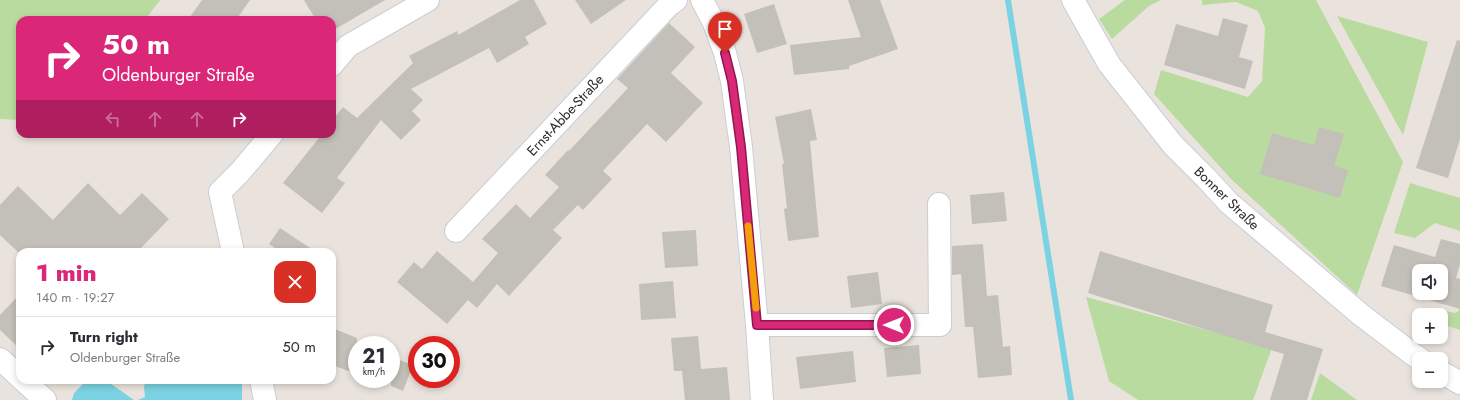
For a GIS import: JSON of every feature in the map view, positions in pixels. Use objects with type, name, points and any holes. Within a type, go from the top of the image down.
[{"type":"street","points":[[336,60],[348,46],[428,0]]},
{"type":"street","name":"Ernst-Abbe-Straße","points":[[456,230],[669,5],[676,0]]},
{"type":"street","points":[[702,0],[714,23],[732,81],[741,147],[757,325],[762,400]]},
{"type":"street","name":"Bonner Straße","points":[[1073,0],[1109,64],[1173,145],[1229,203],[1360,314],[1412,354]]},
{"type":"street","points":[[232,248],[220,192],[240,172],[269,138]]},
{"type":"street","points":[[757,325],[940,325],[939,204]]},
{"type":"street","points":[[0,359],[16,373]]},
{"type":"street","points":[[1448,376],[1460,383]]},
{"type":"street","points":[[27,384],[44,400]]},
{"type":"street","points":[[262,384],[265,400]]},
{"type":"green space","points":[[0,0],[160,0],[148,16],[16,16],[16,120],[0,119]]},
{"type":"green space","points":[[1125,0],[1161,0],[1149,6],[1112,39],[1099,19]]},
{"type":"green space","points":[[1202,0],[1316,0],[1403,162],[1357,295],[1231,179],[1154,94],[1161,70],[1248,97],[1262,81],[1265,28],[1258,11],[1236,2],[1202,5]]},
{"type":"green space","points":[[1337,16],[1428,42],[1403,135]]},
{"type":"green space","points":[[1410,183],[1460,198],[1460,231],[1435,223],[1415,238],[1394,233]]},
{"type":"green space","points":[[1086,297],[1272,348],[1253,400],[1138,400],[1109,381]]},
{"type":"green space","points":[[1460,309],[1460,330],[1448,326],[1448,312],[1456,313]]},
{"type":"green space","points":[[1320,373],[1357,400],[1311,400]]},
{"type":"water","points":[[83,384],[111,384],[134,400],[72,400],[74,393]]},
{"type":"water","points":[[144,384],[242,384],[242,400],[138,400],[145,397]]},
{"type":"building","points":[[202,0],[250,0],[239,16],[191,16]]},
{"type":"building","points":[[304,0],[385,0],[336,29],[336,16],[314,16]]},
{"type":"building","points":[[520,0],[534,0],[547,24],[525,37],[529,44],[497,63],[489,48],[411,89],[423,100],[412,111],[421,120],[401,140],[381,120],[337,178],[345,183],[322,213],[283,183],[319,138],[336,138],[336,116],[343,107],[357,118],[413,63],[409,56],[457,31],[458,35]]},
{"type":"building","points":[[575,0],[626,0],[591,24]]},
{"type":"building","points":[[848,0],[880,0],[898,49],[849,66],[849,69],[794,75],[790,45],[861,37]]},
{"type":"building","points":[[774,4],[787,44],[757,53],[744,14]]},
{"type":"building","points":[[1223,18],[1248,25],[1239,57],[1253,61],[1245,89],[1164,65],[1176,24],[1218,36]]},
{"type":"building","points":[[669,23],[695,47],[671,73],[703,103],[666,142],[647,124],[603,171],[612,179],[583,210],[578,205],[553,230],[562,238],[509,296],[497,284],[477,308],[468,300],[447,324],[397,282],[414,262],[422,269],[437,251],[473,282],[498,253],[482,239],[516,204],[530,218],[559,187],[545,175],[628,88],[617,79]]},
{"type":"building","points":[[1457,40],[1460,41],[1460,139],[1448,178],[1416,168]]},
{"type":"building","points":[[811,109],[817,140],[810,141],[819,237],[788,241],[784,209],[787,208],[782,164],[784,164],[775,117]]},
{"type":"building","points":[[1319,127],[1344,134],[1334,166],[1348,170],[1340,198],[1260,174],[1272,133],[1314,145]]},
{"type":"building","points":[[88,183],[120,215],[142,193],[169,219],[141,248],[16,248],[16,250],[0,235],[0,205],[18,186],[53,220]]},
{"type":"building","points":[[1004,192],[1007,221],[972,224],[970,195]]},
{"type":"building","points":[[280,228],[310,248],[275,248],[269,244]]},
{"type":"building","points":[[696,230],[698,266],[665,268],[662,232]]},
{"type":"building","points":[[1441,239],[1460,244],[1460,264],[1456,278],[1460,279],[1460,309],[1429,300],[1448,300],[1448,264],[1412,264],[1412,295],[1381,286],[1394,245],[1435,257]]},
{"type":"building","points":[[983,244],[987,296],[998,295],[1003,347],[1010,346],[1012,375],[978,378],[973,327],[965,327],[961,274],[952,275],[952,246]]},
{"type":"building","points":[[1100,251],[1273,305],[1265,332],[1323,349],[1307,400],[1270,400],[1284,354],[1088,293]]},
{"type":"building","points":[[878,272],[882,304],[851,308],[847,276]]},
{"type":"building","points":[[673,281],[676,318],[641,320],[639,284]]},
{"type":"building","points":[[16,298],[16,345],[0,330],[0,315]]},
{"type":"building","points":[[336,330],[352,336],[348,336],[348,371],[336,366]]},
{"type":"building","points":[[698,336],[701,369],[727,367],[730,400],[685,400],[682,371],[674,371],[671,338]]},
{"type":"building","points":[[919,345],[921,374],[887,377],[884,348]]},
{"type":"building","points":[[853,351],[856,382],[800,389],[796,357]]},
{"type":"building","points":[[400,360],[408,363],[408,378],[403,391],[396,388],[400,388]]},
{"type":"waterway","points":[[1008,0],[1071,400]]},
{"type":"slow traffic","points":[[748,226],[756,308]]},
{"type":"route","points":[[725,53],[732,81],[741,147],[757,325],[894,325]]}]
